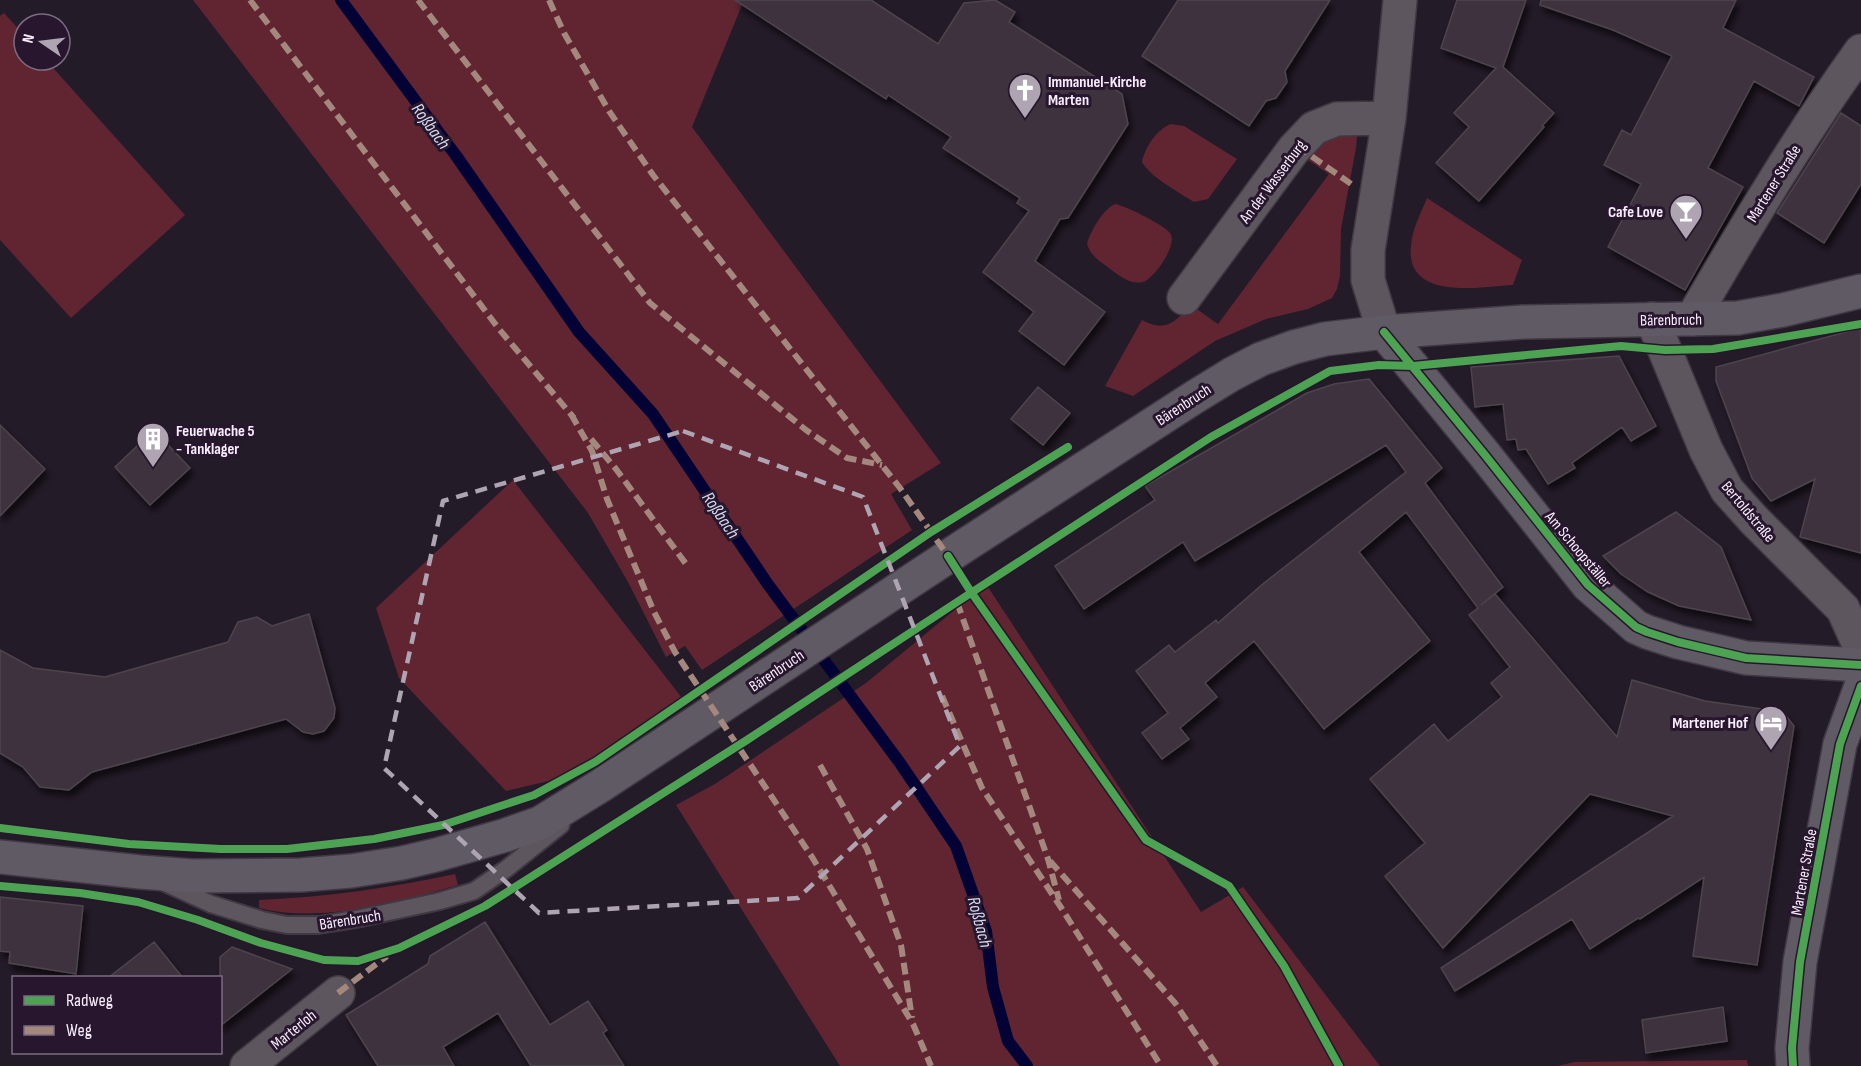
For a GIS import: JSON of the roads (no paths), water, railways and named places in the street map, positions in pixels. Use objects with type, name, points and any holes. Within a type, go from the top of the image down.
[{"type":"main road","name":"Bärenbruch","points":[[0,857],[193,876],[301,875],[351,871],[402,863],[506,835],[540,823],[600,786],[1232,374],[1261,359],[1326,339],[1384,332],[1523,322],[1738,318],[1783,310],[1861,291]]},
{"type":"main road","name":"Am Schoopställer","points":[[1384,332],[1588,585],[1636,627],[1678,642],[1746,658],[1861,665]]},
{"type":"main road","name":"Martener Straße","points":[[1792,1066],[1800,962],[1840,744],[1861,686]]},
{"type":"street","points":[[1384,332],[1368,280],[1368,250],[1389,118],[1400,0]]},
{"type":"street","name":"Martener Straße","points":[[1692,319],[1745,228],[1821,106],[1861,51]]},
{"type":"street","name":"An der Wasserburg","points":[[1184,298],[1294,149],[1314,128],[1336,119],[1389,118]]},
{"type":"street","name":"Bertoldstraße","points":[[1652,319],[1706,450],[1728,490],[1754,520],[1843,609],[1861,649]]},
{"type":"street","name":"Marterloh","points":[[247,1066],[338,993]]},
{"type":"lane","name":"Bärenbruch","points":[[140,872],[211,904],[262,920],[287,925],[319,925],[356,920],[474,891],[555,831],[600,786]]},
{"type":"waterway","name":"Roßbach","points":[[341,0],[457,157],[579,332],[653,414],[767,583],[900,763],[956,846],[986,931],[993,987],[1008,1041],[1027,1066]]},
{"type":"place","name":"Immanuel-Kirche Marten","points":[[1025,119]]},
{"type":"place","name":"Cafe Love","points":[[1686,240]]},
{"type":"place","name":"Feuerwache 5 - Tanklager","points":[[153,468]]},
{"type":"place","name":"Martener Hof","points":[[1771,751]]}]
